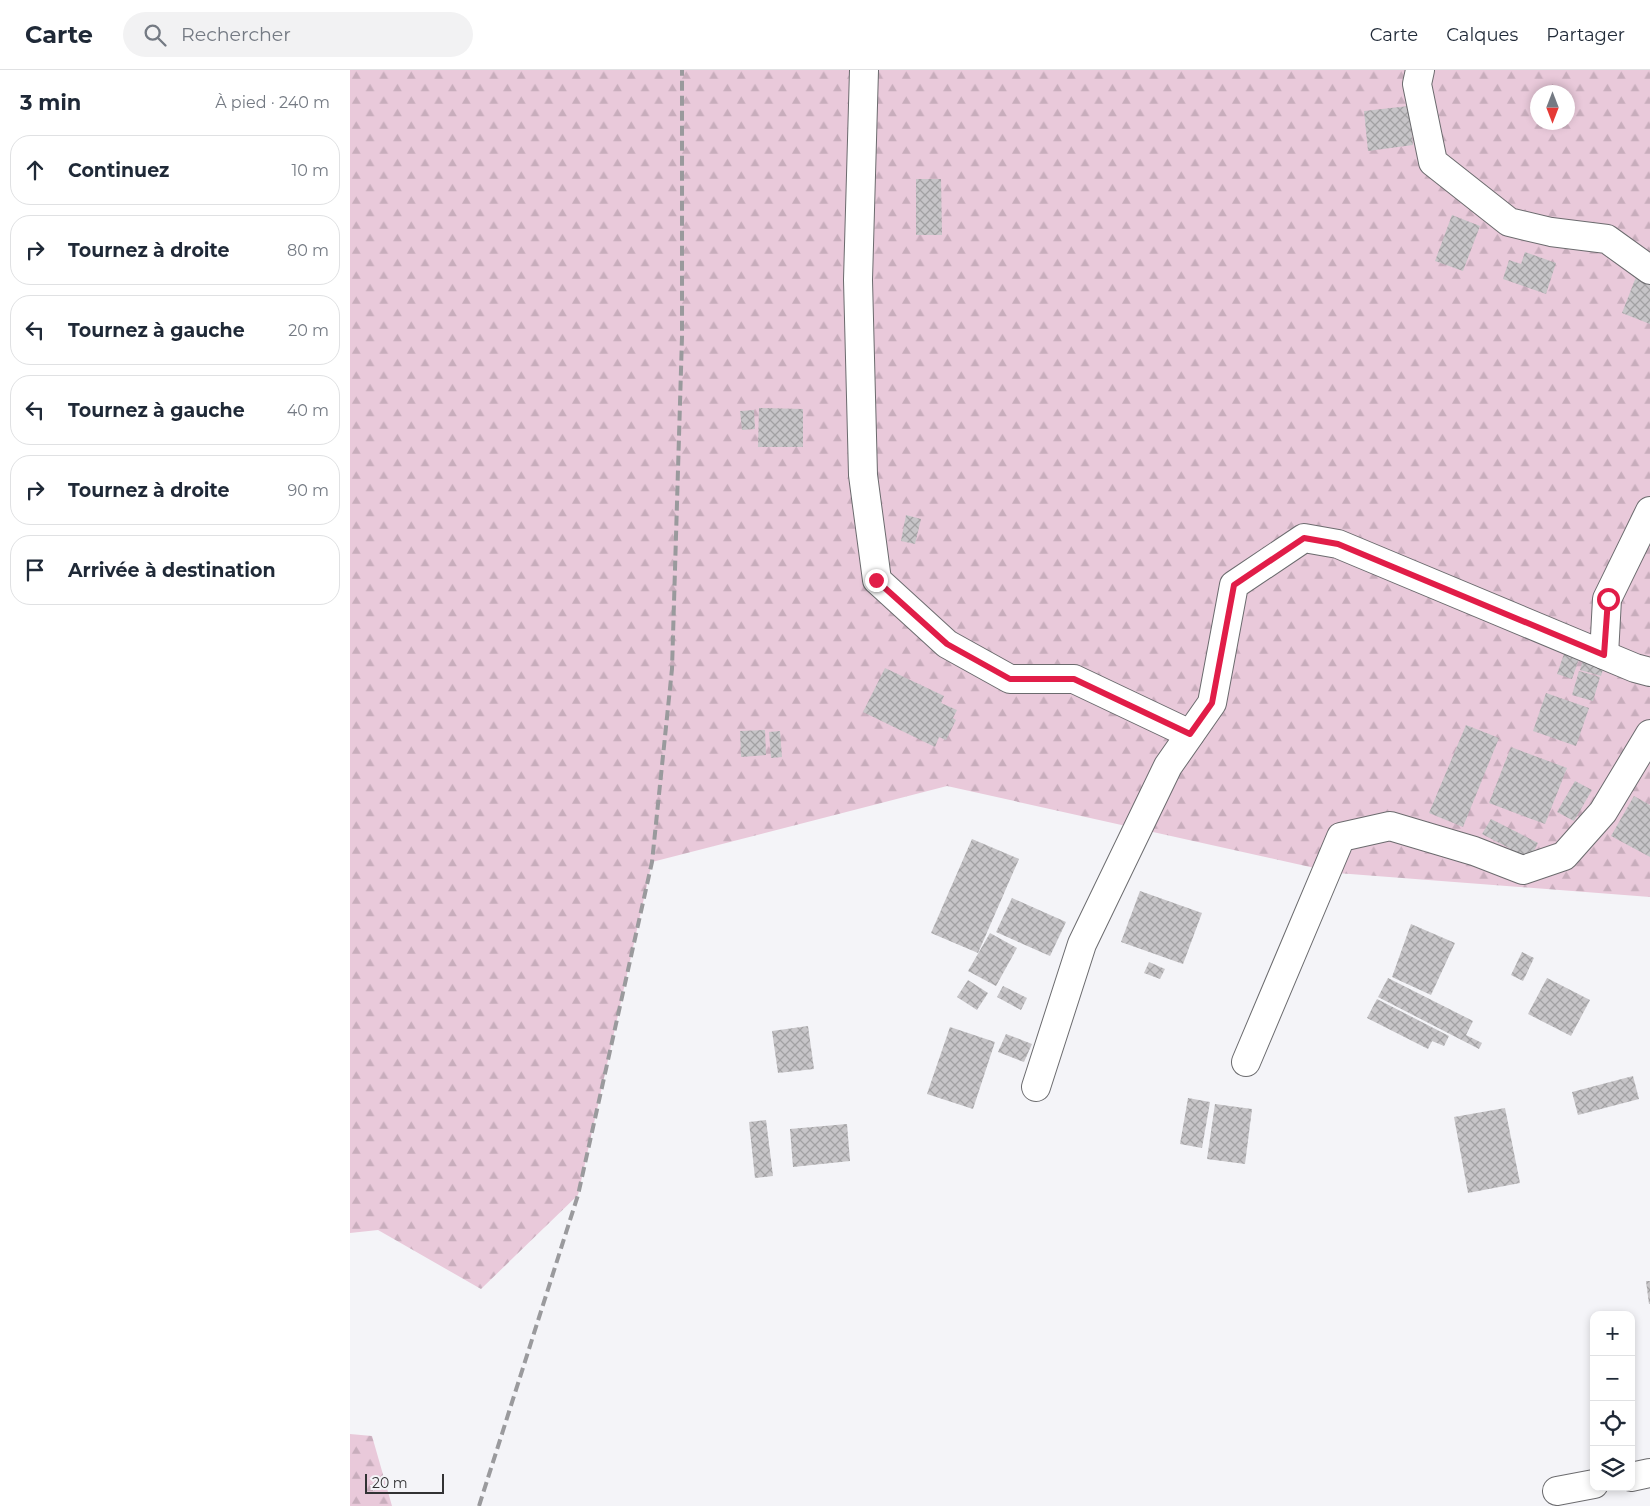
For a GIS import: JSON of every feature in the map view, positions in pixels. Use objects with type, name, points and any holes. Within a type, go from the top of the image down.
[{"type":"street","points":[[864,70],[858,280],[863,474],[876,580],[947,644],[1010,679],[1074,679],[1190,734]]},
{"type":"street","points":[[1420,70],[1417,84],[1433,162],[1509,222],[1551,232],[1608,239],[1650,270]]},
{"type":"street","points":[[1604,655],[1608,599],[1650,511]]},
{"type":"street","points":[[1036,1087],[1082,944],[1168,766],[1212,703],[1234,585],[1304,538],[1338,544],[1635,668],[1650,672]]},
{"type":"street","points":[[1246,1062],[1342,837],[1390,826],[1474,851],[1523,870],[1564,856],[1603,812],[1650,734]]},
{"type":"street","points":[[1635,1476],[1650,1473]]},
{"type":"street","points":[[1557,1491],[1590,1485]]},
{"type":"green space","points":[[350,70],[1650,70],[1650,897],[1337,873],[947,786],[652,862],[578,1195],[481,1289],[378,1230],[350,1233]]},
{"type":"green space","points":[[350,1434],[372,1436],[392,1506],[350,1506]]},
{"type":"building","points":[[1409,106],[1413,145],[1368,151],[1364,111]]},
{"type":"building","points":[[916,179],[941,179],[942,235],[916,235]]},
{"type":"building","points":[[1452,215],[1480,226],[1463,271],[1435,261]]},
{"type":"building","points":[[1525,252],[1556,263],[1546,294],[1503,279],[1509,260],[1521,264]]},
{"type":"building","points":[[1636,277],[1650,283],[1650,324],[1622,313]]},
{"type":"building","points":[[759,408],[803,409],[803,447],[758,447]]},
{"type":"building","points":[[754,410],[755,429],[742,430],[740,411]]},
{"type":"building","points":[[906,515],[921,519],[915,544],[901,541]]},
{"type":"building","points":[[1565,651],[1580,656],[1572,679],[1557,674]]},
{"type":"building","points":[[1585,653],[1606,659],[1601,676],[1580,670]]},
{"type":"building","points":[[885,668],[944,696],[941,703],[957,710],[953,718],[956,720],[946,740],[939,737],[935,747],[863,712]]},
{"type":"building","points":[[1579,671],[1600,677],[1593,701],[1572,695]]},
{"type":"building","points":[[1546,693],[1589,708],[1576,746],[1533,731]]},
{"type":"building","points":[[1466,725],[1499,738],[1463,827],[1429,813]]},
{"type":"building","points":[[765,730],[766,755],[741,757],[740,731]]},
{"type":"building","points":[[780,731],[782,757],[771,758],[769,732]]},
{"type":"building","points":[[1511,747],[1567,768],[1545,824],[1489,803]]},
{"type":"building","points":[[1575,781],[1592,790],[1574,821],[1557,812]]},
{"type":"building","points":[[1634,796],[1650,805],[1650,857],[1611,836]]},
{"type":"building","points":[[1491,819],[1538,843],[1530,859],[1482,834]]},
{"type":"building","points":[[972,839],[1019,859],[978,953],[931,933]]},
{"type":"building","points":[[1140,891],[1202,913],[1183,964],[1121,942]]},
{"type":"building","points":[[1012,898],[1066,922],[1050,956],[996,932]]},
{"type":"building","points":[[1411,924],[1455,943],[1431,995],[1392,977]]},
{"type":"building","points":[[990,933],[1017,948],[996,986],[968,971]]},
{"type":"building","points":[[1522,952],[1534,958],[1523,981],[1511,975]]},
{"type":"building","points":[[1149,962],[1165,969],[1160,979],[1144,973]]},
{"type":"building","points":[[1388,978],[1473,1021],[1466,1035],[1482,1043],[1479,1049],[1378,997]]},
{"type":"building","points":[[1547,978],[1590,1000],[1571,1036],[1528,1014]]},
{"type":"building","points":[[968,980],[988,993],[977,1010],[957,997]]},
{"type":"building","points":[[1003,986],[1027,998],[1021,1010],[997,997]]},
{"type":"building","points":[[1377,999],[1449,1036],[1444,1046],[1432,1041],[1428,1049],[1367,1018]]},
{"type":"building","points":[[808,1026],[814,1069],[778,1073],[772,1031]]},
{"type":"building","points":[[950,1027],[995,1042],[973,1109],[927,1094]]},
{"type":"building","points":[[1006,1034],[1032,1044],[1024,1062],[998,1052]]},
{"type":"building","points":[[1633,1076],[1639,1099],[1578,1115],[1572,1092]]},
{"type":"building","points":[[1188,1098],[1210,1102],[1202,1148],[1180,1144]]},
{"type":"building","points":[[1215,1104],[1252,1109],[1245,1164],[1207,1159]]},
{"type":"building","points":[[1505,1108],[1520,1183],[1468,1193],[1454,1117]]},
{"type":"building","points":[[766,1120],[773,1176],[755,1178],[749,1122]]},
{"type":"building","points":[[847,1124],[850,1161],[793,1167],[790,1129]]},
{"type":"building","points":[[1646,1281],[1650,1281],[1650,1304],[1649,1304]]},
{"type":"railway","points":[[479,1506],[578,1195],[652,862],[672,669],[682,337],[682,70]]},
{"type":"route","points":[[876,580],[947,644],[1010,679],[1074,679],[1190,734],[1212,703],[1234,585],[1304,538],[1338,544],[1604,655],[1608,599]]}]
